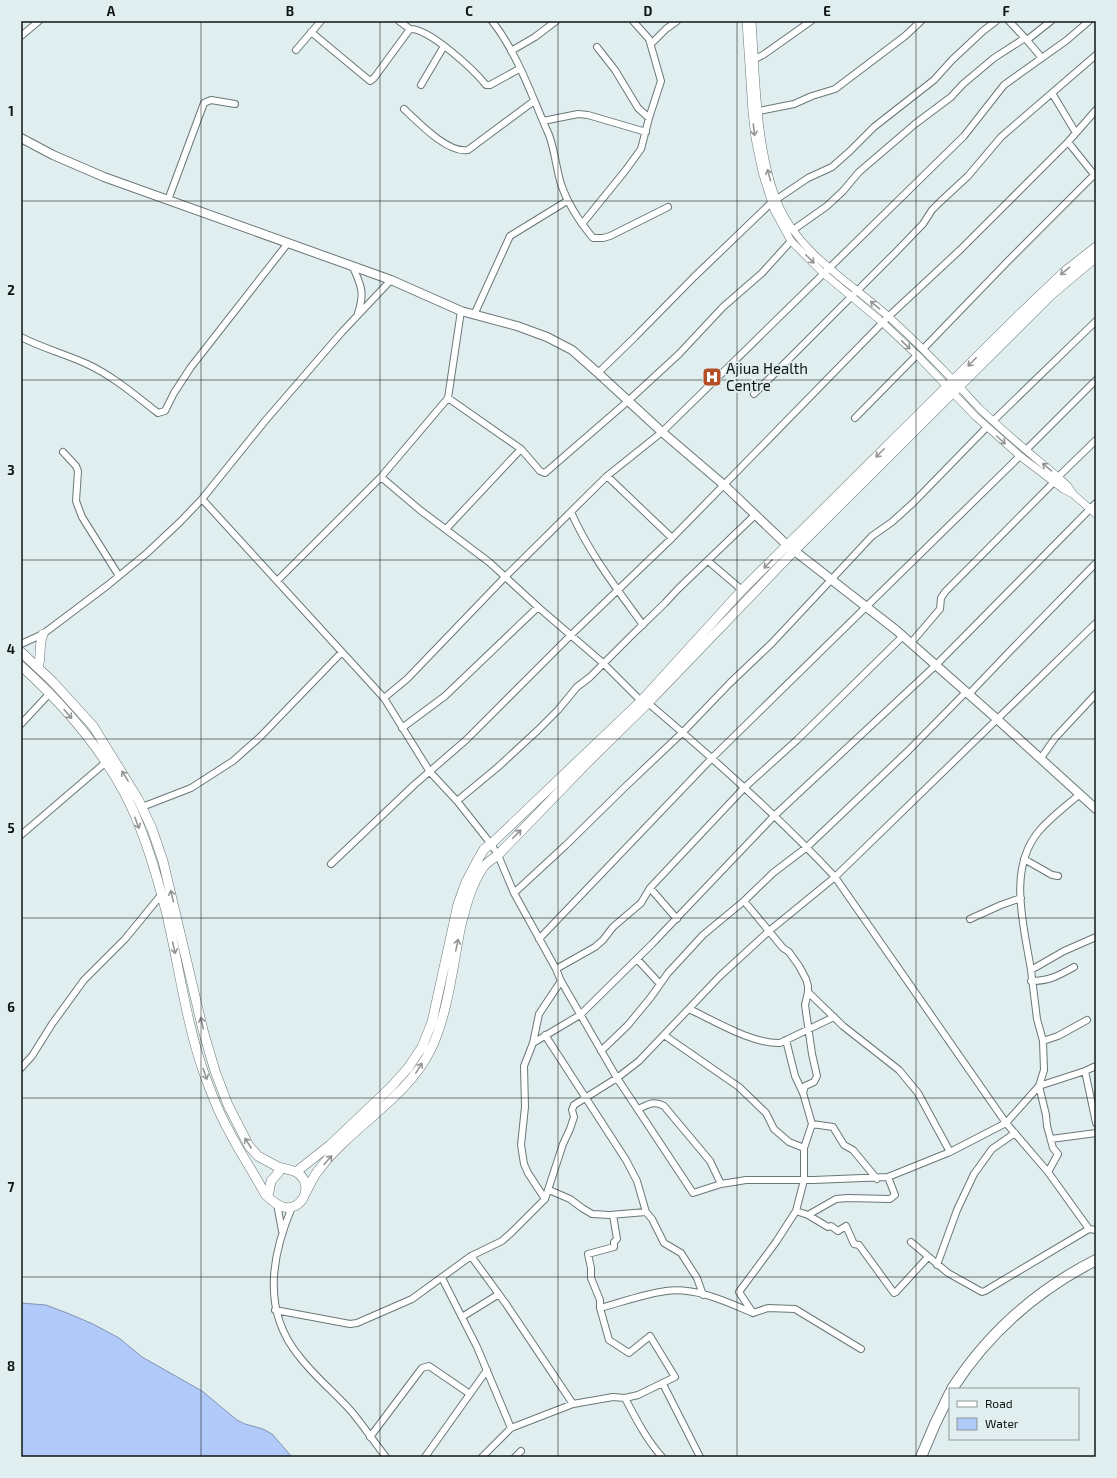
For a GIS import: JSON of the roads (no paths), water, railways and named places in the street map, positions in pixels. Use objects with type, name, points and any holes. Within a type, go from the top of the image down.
[{"type":"highway","points":[[953,1388],[973,1359],[1021,1309],[1051,1286],[1096,1260]]},
{"type":"highway","points":[[921,1457],[949,1395]]},
{"type":"main road","points":[[21,138],[79,167],[391,280],[461,311],[517,326],[547,337],[572,350],[598,372],[662,432],[724,485],[791,548],[903,636],[1041,758],[1096,809]]},
{"type":"main road","points":[[21,666],[85,732],[124,792],[152,861],[196,1048],[205,1076],[228,1130],[265,1194],[277,1204],[287,1208],[292,1207],[301,1202],[318,1171],[335,1152],[398,1094],[416,1074],[431,1050],[441,1024],[465,908],[472,886],[482,867],[498,855],[791,548],[953,387],[1062,273],[1096,247]]},
{"type":"main road","points":[[953,387],[1051,296],[1096,257]]},
{"type":"main road","points":[[296,1172],[330,1145],[391,1087],[408,1068],[422,1047],[432,1022],[458,904],[466,882],[484,850],[645,702],[742,590],[791,548]]},
{"type":"main road","points":[[38,667],[40,659],[39,647],[43,634]]},
{"type":"main road","points":[[21,652],[38,667],[94,726],[142,807],[163,861],[203,1030],[215,1071],[228,1105],[249,1146],[258,1156],[278,1167],[296,1172],[304,1180],[306,1192]]},
{"type":"main road","points":[[265,1194],[269,1192],[271,1181],[279,1172],[278,1167]]},
{"type":"street","points":[[21,36],[39,21]]},
{"type":"street","points":[[296,50],[321,21]]},
{"type":"street","points":[[399,21],[410,29],[422,32],[456,54],[488,86],[519,69]]},
{"type":"street","points":[[492,21],[505,39],[543,121],[553,146],[561,183],[567,201],[582,224],[594,238],[610,236],[668,207]]},
{"type":"street","points":[[511,51],[536,37],[556,21]]},
{"type":"street","points":[[582,224],[641,149],[661,81],[649,39],[633,21]]},
{"type":"street","points":[[651,44],[676,21]]},
{"type":"street","points":[[746,21],[755,112],[774,202],[780,222],[791,241],[855,293],[888,317],[923,349],[987,427],[1020,456],[1056,479]]},
{"type":"street","points":[[752,21],[755,59],[755,112]]},
{"type":"street","points":[[755,59],[811,21]]},
{"type":"street","points":[[755,112],[794,104],[834,89],[905,36],[921,21]]},
{"type":"street","points":[[598,372],[694,277],[774,202],[808,178],[832,167],[874,127],[934,80],[983,31],[996,21]]},
{"type":"street","points":[[1009,21],[1042,58]]},
{"type":"street","points":[[793,230],[827,206],[843,191],[859,172],[915,124],[951,97],[963,84],[994,58],[1026,39],[1051,21]]},
{"type":"street","points":[[384,698],[407,679],[505,577],[607,476],[662,432],[964,136],[1004,85],[1067,40],[1089,21]]},
{"type":"street","points":[[311,32],[370,81],[374,78],[410,29]]},
{"type":"street","points":[[421,86],[444,46]]},
{"type":"street","points":[[597,47],[615,70],[638,108],[649,118]]},
{"type":"street","points":[[754,394],[923,224],[932,210],[968,176],[1001,137],[1096,55]]},
{"type":"street","points":[[1052,93],[1076,134]]},
{"type":"street","points":[[168,200],[204,104],[211,100],[235,104]]},
{"type":"street","points":[[404,109],[435,136],[464,151],[468,150],[534,101]]},
{"type":"street","points":[[331,864],[466,740],[571,635],[672,538],[882,322],[961,249],[1076,134],[1096,110]]},
{"type":"street","points":[[543,121],[578,114],[588,115],[646,132]]},
{"type":"street","points":[[923,349],[1095,174],[1068,142]]},
{"type":"street","points":[[474,315],[510,236],[567,201]]},
{"type":"street","points":[[774,202],[801,241],[826,270]]},
{"type":"street","points":[[448,398],[521,449],[540,472],[545,473],[628,401],[679,354],[724,307],[762,273],[791,241]]},
{"type":"street","points":[[21,337],[87,364],[123,384],[158,413],[165,411],[174,393],[191,367],[288,243]]},
{"type":"street","points":[[353,267],[362,291],[362,300],[358,314]]},
{"type":"street","points":[[21,644],[43,634],[119,576],[147,553],[202,499],[265,421],[358,314],[391,280]]},
{"type":"street","points":[[855,293],[882,322],[917,355],[977,406],[1096,514]]},
{"type":"street","points":[[277,581],[382,477],[448,398],[461,311]]},
{"type":"street","points":[[993,421],[1096,321]]},
{"type":"street","points":[[855,418],[917,355]]},
{"type":"street","points":[[1026,450],[1096,380]]},
{"type":"street","points":[[514,893],[683,732],[730,683],[772,643],[872,536],[892,522],[913,503],[987,427]]},
{"type":"street","points":[[911,644],[940,609],[941,598],[945,592],[1096,440]]},
{"type":"street","points":[[446,529],[521,449]]},
{"type":"street","points":[[63,452],[76,466],[78,471],[76,501],[82,516],[119,576]]},
{"type":"street","points":[[539,939],[712,758],[1020,456]]},
{"type":"street","points":[[607,476],[672,538]]},
{"type":"street","points":[[382,477],[489,562],[645,702],[683,732],[712,758],[807,848],[834,877],[1006,1123],[1048,1172],[1089,1229]]},
{"type":"street","points":[[202,499],[384,698],[430,772],[457,801],[491,844],[498,855],[514,893],[556,969],[561,981],[616,1078],[693,1193],[721,1184],[746,1180],[877,1179],[888,1177],[950,1152],[1006,1123],[1039,1086],[1044,1070],[1043,1041],[1037,1019],[1031,981],[1031,970],[1021,898],[1020,874],[1029,846],[1039,831],[1080,794]]},
{"type":"street","points":[[533,1042],[580,1015],[637,960],[774,816],[936,665],[1096,503]]},
{"type":"street","points":[[571,512],[580,533],[596,559],[643,625]]},
{"type":"street","points":[[457,801],[498,767],[538,730],[558,710],[577,687],[590,677],[755,515]]},
{"type":"street","points":[[708,561],[742,590]]},
{"type":"street","points":[[601,1051],[633,1019],[668,973],[703,935],[744,900],[773,872],[807,848],[1012,649],[1096,564]]},
{"type":"street","points":[[402,728],[445,696],[538,607]]},
{"type":"street","points":[[276,1310],[350,1324],[366,1320],[412,1299],[471,1256],[506,1238],[545,1199],[563,1144],[574,1117],[572,1107],[639,1061],[720,976],[769,930],[834,877],[998,720],[1096,623]]},
{"type":"street","points":[[556,969],[595,947],[603,940],[613,927],[641,902],[650,888],[744,788],[797,740],[903,636]]},
{"type":"street","points":[[142,807],[191,788],[233,761],[260,737],[342,652]]},
{"type":"street","points":[[21,724],[49,694]]},
{"type":"street","points":[[1041,758],[1055,738],[1096,694]]},
{"type":"street","points":[[21,835],[105,762]]},
{"type":"street","points":[[1024,859],[1052,875],[1058,876]]},
{"type":"street","points":[[650,888],[676,919]]},
{"type":"street","points":[[21,1068],[32,1056],[52,1024],[84,980],[125,939],[161,895]]},
{"type":"street","points":[[970,919],[1021,898]]},
{"type":"street","points":[[744,900],[789,952],[806,979],[808,992],[805,1005],[808,1030],[817,1076],[814,1082],[805,1086],[803,1093]]},
{"type":"street","points":[[1031,970],[1064,951],[1096,937]]},
{"type":"street","points":[[637,960],[660,984]]},
{"type":"street","points":[[1031,981],[1043,981],[1056,977],[1074,967]]},
{"type":"street","points":[[545,1199],[528,1173],[524,1164],[521,1145],[525,1107],[524,1066],[533,1042],[539,1014],[561,981]]},
{"type":"street","points":[[808,992],[843,1026],[899,1070],[918,1093],[950,1152]]},
{"type":"street","points":[[689,1009],[750,1038],[775,1043],[780,1043],[834,1017]]},
{"type":"street","points":[[1043,1041],[1058,1036],[1087,1020]]},
{"type":"street","points":[[545,1035],[626,1160],[637,1181],[646,1212],[652,1219],[664,1242],[681,1253],[697,1278],[703,1295]]},
{"type":"street","points":[[664,1036],[738,1087],[766,1114],[774,1129],[789,1142],[804,1148]]},
{"type":"street","points":[[753,1313],[739,1292],[776,1242],[796,1211],[804,1180],[804,1148],[812,1124],[803,1093],[795,1076],[786,1040]]},
{"type":"street","points":[[1039,1086],[1085,1072],[1096,1066]]},
{"type":"street","points":[[1085,1072],[1096,1123]]},
{"type":"street","points":[[1039,1086],[1053,1148],[1058,1154],[1054,1158],[1048,1172]]},
{"type":"street","points":[[638,1109],[653,1102],[658,1102],[664,1106],[710,1161],[721,1184]]},
{"type":"street","points":[[812,1124],[833,1127],[844,1145],[853,1150],[877,1179]]},
{"type":"street","points":[[937,1264],[957,1210],[974,1174],[992,1149],[1015,1133]]},
{"type":"street","points":[[1052,1139],[1096,1133]]},
{"type":"street","points":[[808,1215],[836,1199],[890,1199],[895,1195],[888,1177]]},
{"type":"street","points":[[549,1190],[570,1198],[592,1214],[613,1215],[646,1212]]},
{"type":"street","points":[[277,1204],[282,1231]]},
{"type":"street","points":[[292,1207],[282,1231],[274,1272],[273,1294],[276,1310],[282,1327],[290,1344],[298,1356],[352,1412],[386,1457]]},
{"type":"street","points":[[796,1211],[808,1215],[838,1231],[846,1226],[854,1244],[859,1245],[894,1293],[928,1258]]},
{"type":"street","points":[[482,1457],[511,1428],[573,1404],[613,1397],[625,1398],[638,1396],[675,1377],[650,1336],[629,1353],[609,1340],[600,1308],[600,1300],[591,1278],[591,1268],[588,1254],[614,1247],[614,1242],[617,1239],[613,1215]]},
{"type":"street","points":[[912,1242],[928,1258],[948,1273],[982,1292],[1089,1229],[1096,1230]]},
{"type":"street","points":[[471,1256],[499,1294],[573,1404]]},
{"type":"street","points":[[442,1278],[487,1370],[511,1428]]},
{"type":"street","points":[[600,1308],[668,1291],[690,1292],[727,1302],[753,1313],[768,1308],[795,1309],[861,1349]]},
{"type":"street","points":[[462,1317],[499,1294]]},
{"type":"street","points":[[370,1437],[422,1368],[429,1366],[470,1394]]},
{"type":"street","points":[[425,1457],[487,1370]]},
{"type":"street","points":[[663,1384],[700,1457]]},
{"type":"street","points":[[625,1398],[653,1447],[662,1457]]},
{"type":"street","points":[[515,1457],[521,1451]]},
{"type":"water","points":[[21,1303],[46,1305],[93,1324],[119,1338],[142,1357],[202,1391],[237,1420],[263,1429],[272,1434],[292,1457],[21,1457]]},
{"type":"place","name":"Ajiua Health Centre","points":[[712,377]]}]
